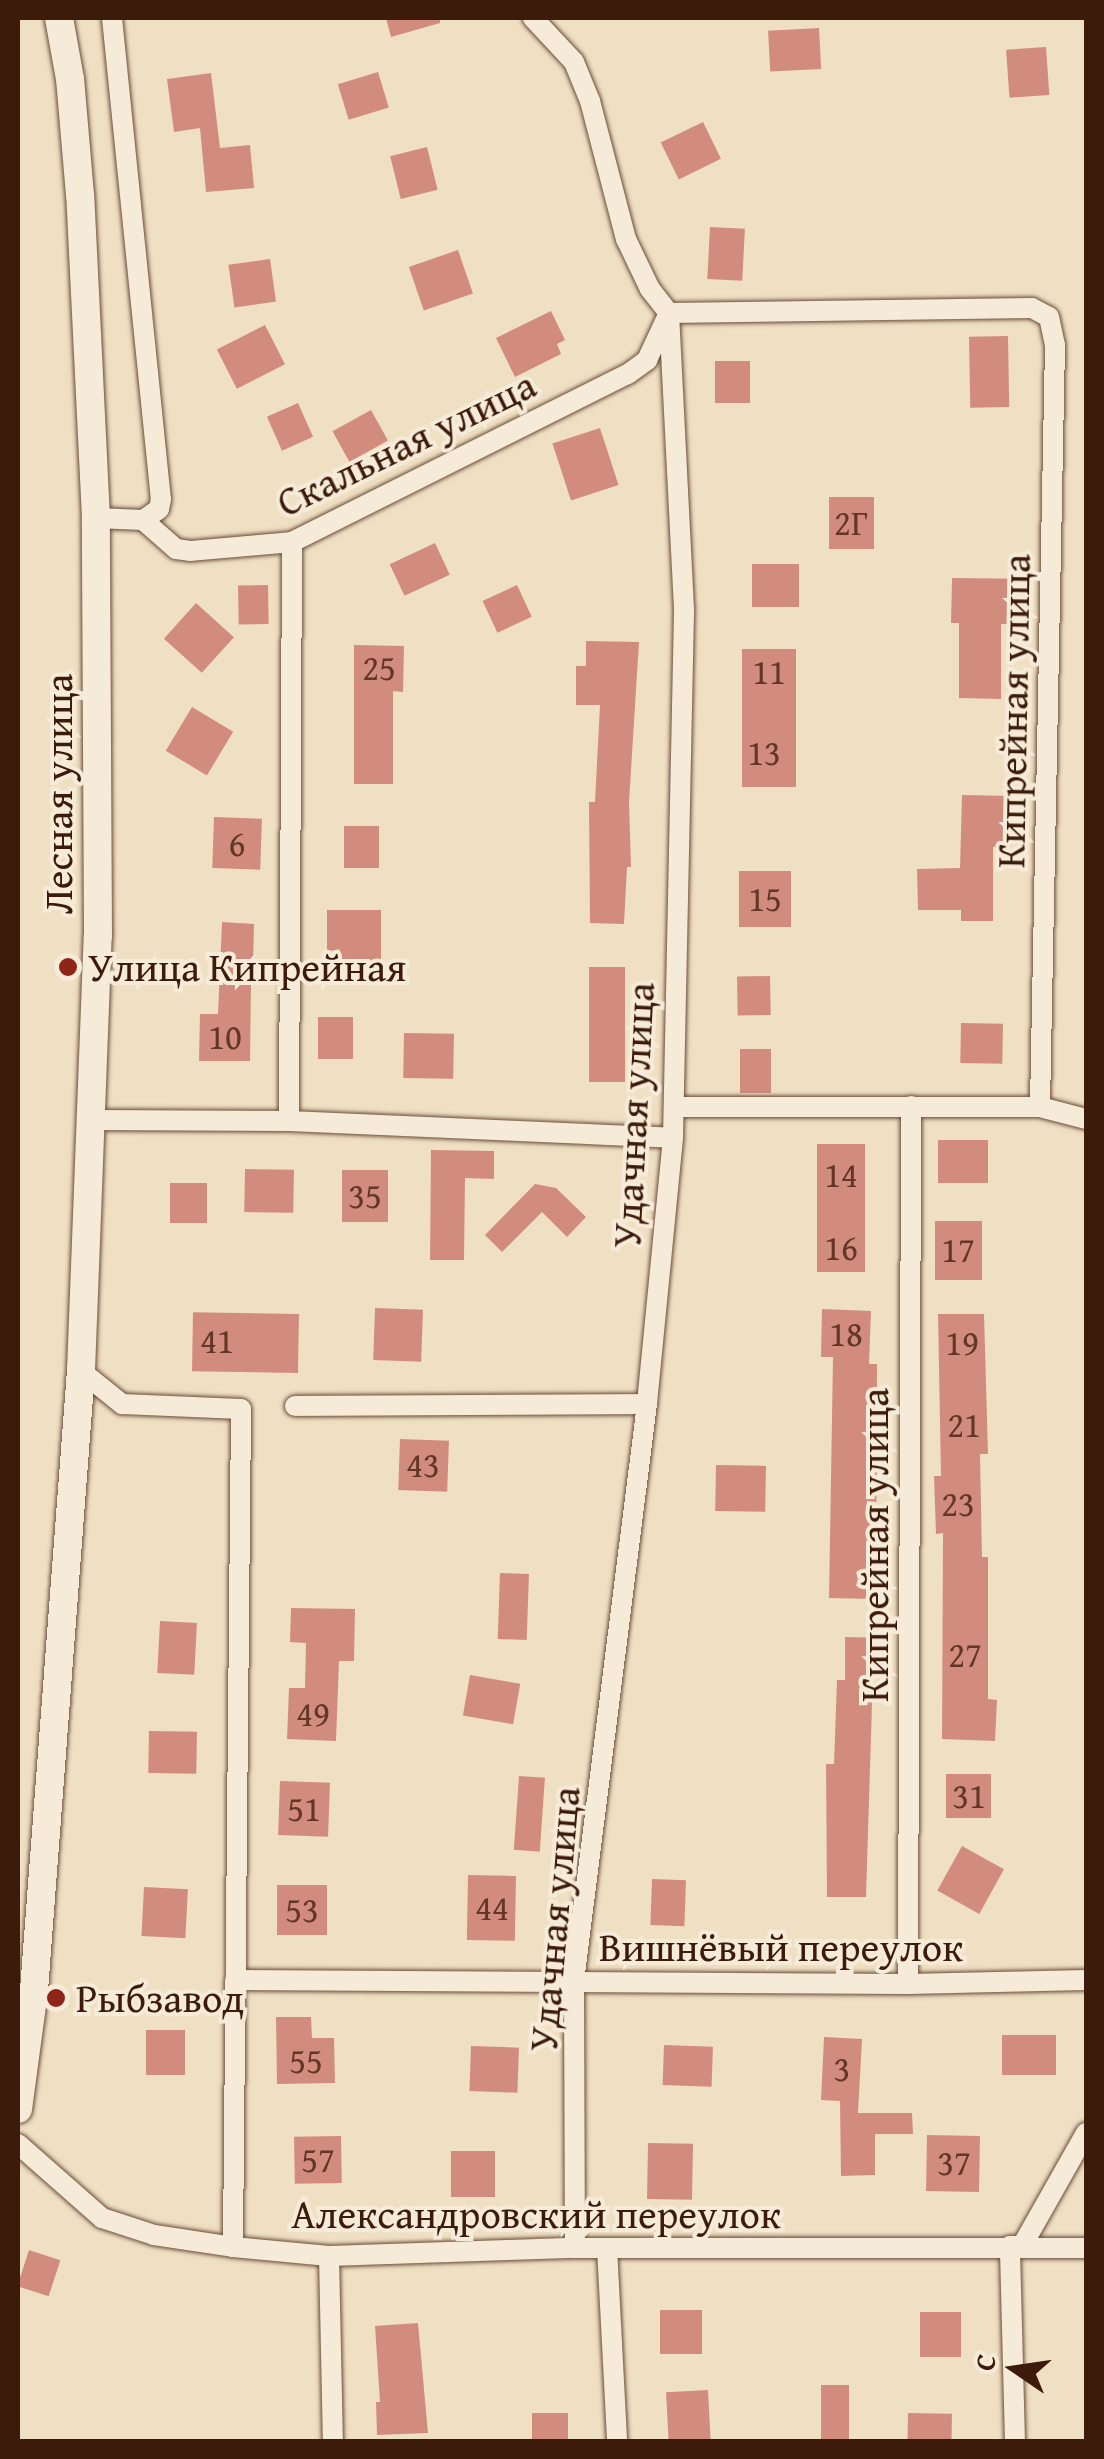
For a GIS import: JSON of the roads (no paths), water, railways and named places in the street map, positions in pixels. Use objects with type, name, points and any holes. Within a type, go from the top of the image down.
[{"type":"main road","name":"Лесная улица","points":[[18,2109],[34,1990],[82,1371],[98,936],[96,518],[80,195],[70,79],[59,18]]},
{"type":"street","points":[[96,518],[142,520],[158,509],[161,499],[112,18]]},
{"type":"street","points":[[533,18],[574,62],[590,101],[626,240],[650,290],[670,313]]},
{"type":"street","name":"Кипрейная улица","points":[[670,313],[1032,308],[1049,317],[1055,345],[1040,1107]]},
{"type":"street","name":"Скальная улица","points":[[142,520],[176,548],[190,551],[292,542],[628,374],[648,360],[670,313]]},
{"type":"street","name":"Удачная улица","points":[[575,2248],[574,1981],[647,1404],[674,1107],[684,612],[670,313]]},
{"type":"street","points":[[288,1121],[292,542]]},
{"type":"street","name":"Кипрейная улица","points":[[908,1984],[910,1106]]},
{"type":"street","points":[[674,1107],[1040,1107],[1086,1119]]},
{"type":"street","points":[[92,1120],[288,1121],[672,1138]]},
{"type":"street","points":[[82,1371],[122,1404],[240,1409],[234,2247]]},
{"type":"street","points":[[296,1406],[647,1404]]},
{"type":"street","name":"Вишнёвый переулок","points":[[235,1980],[908,1984],[1086,1980]]},
{"type":"street","points":[[1014,2442],[1016,2246],[1086,2133]]},
{"type":"street","name":"Александровский переулок","points":[[18,2144],[102,2218],[154,2235],[234,2247],[329,2256],[575,2248],[1086,2248]]},
{"type":"street","points":[[607,2248],[617,2442]]},
{"type":"street","points":[[329,2256],[333,2442]]},
{"type":"place","name":"Улица Кипрейная","points":[[68,967]]},
{"type":"place","name":"Рыбзавод","points":[[56,1998]]}]
